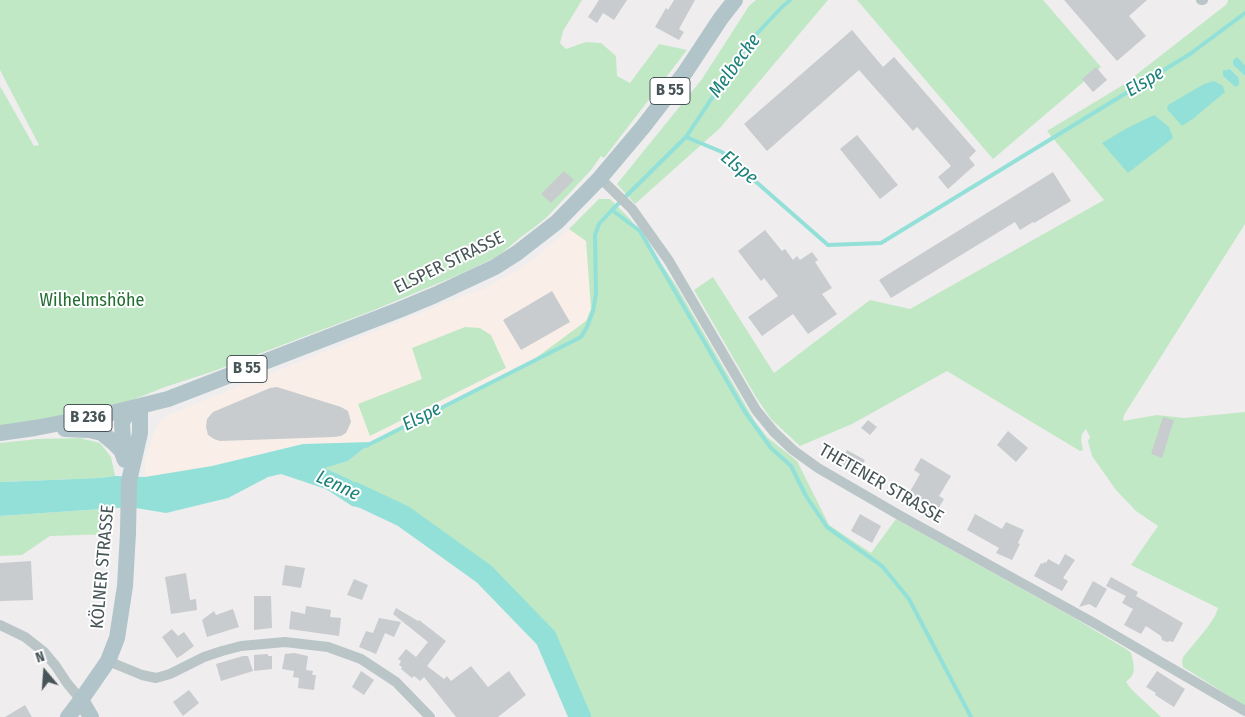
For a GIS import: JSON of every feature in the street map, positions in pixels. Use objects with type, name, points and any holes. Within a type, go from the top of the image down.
[{"type":"main road","name":"ELSPER STRASSE","points":[[140,406],[168,398],[408,306],[472,278],[510,258],[557,222],[600,178],[684,74],[735,0]]},
{"type":"main road","name":"B 236","points":[[0,433],[35,428],[140,406]]},
{"type":"main road","name":"KÖLNER STRASSE","points":[[68,717],[108,661],[117,638],[125,586],[128,481],[140,434],[140,406]]},
{"type":"main road","name":"B 55","points":[[128,481],[122,424],[130,412],[140,406]]},
{"type":"main road","name":"B 55","points":[[35,428],[96,431],[121,450],[125,460]]},
{"type":"main road","points":[[81,700],[91,717]]},
{"type":"street","name":"THETENER STRASSE","points":[[600,178],[632,210],[669,260],[756,410],[792,450],[818,468],[899,515],[1094,623],[1245,711]]},
{"type":"street","points":[[0,625],[25,637],[44,652],[81,700]]},
{"type":"street","points":[[108,661],[142,675],[156,678],[170,674],[204,657],[241,646],[285,642],[328,647],[361,659],[396,682],[430,717]]},
{"type":"shaded area","points":[[569,229],[586,241],[591,309],[586,321],[533,360],[457,401],[372,442],[303,444],[217,465],[145,477],[145,459],[156,428],[162,419],[168,415],[484,289],[536,257]]},
{"type":"green space","name":"Wilhelmshöhe","points":[[0,0],[582,0],[563,31],[560,43],[566,49],[586,42],[601,43],[616,56],[617,76],[630,83],[659,44],[687,50],[604,158],[601,156],[591,170],[547,217],[498,256],[463,273],[374,310],[102,412],[0,430],[0,86],[34,146],[39,145],[0,70]]},
{"type":"green space","points":[[756,0],[828,0],[720,128],[635,204],[617,184],[702,79],[749,6]]},
{"type":"green space","points":[[857,0],[1043,0],[1101,67],[993,159]]},
{"type":"green space","points":[[1228,0],[1245,0],[1245,65],[1237,58],[1233,65],[1245,76],[1245,224],[1124,415],[1123,421],[1157,415],[1184,418],[1245,412],[1245,706],[1183,667],[1183,657],[1207,628],[1218,608],[1131,565],[1158,526],[1136,511],[1116,490],[1092,456],[1088,441],[1090,437],[1086,429],[1082,434],[1081,440],[1083,450],[1080,451],[947,371],[852,424],[800,446],[771,419],[756,397],[694,290],[713,277],[774,373],[870,300],[910,309],[1104,200],[1047,131],[1123,85],[1227,4]],"holes":[[[1230,69],[1238,77],[1235,87],[1223,76],[1223,70]]]},
{"type":"green space","points":[[599,199],[610,199],[631,220],[677,287],[754,420],[767,437],[797,461],[829,525],[871,553],[896,519],[1076,619],[1131,653],[1134,670],[1132,676],[1126,682],[1161,717],[576,717],[552,647],[506,598],[390,514],[351,480],[325,468],[348,461],[372,442],[457,401],[533,360],[586,321],[591,309],[586,241],[569,229]]},
{"type":"green space","points":[[465,327],[480,328],[491,335],[506,368],[370,436],[358,404],[422,379],[412,348]]},
{"type":"green space","points":[[80,438],[100,443],[111,457],[115,476],[0,482],[0,443],[38,439]]},
{"type":"green space","points":[[114,508],[112,534],[50,536],[22,555],[0,556],[0,516]]},
{"type":"water","points":[[1237,57],[1245,65],[1245,76],[1233,65],[1233,60]]},
{"type":"water","points":[[1230,69],[1238,77],[1239,85],[1235,87],[1223,76],[1223,70]]},
{"type":"water","points":[[1214,81],[1223,86],[1225,92],[1182,126],[1167,109],[1168,105],[1204,84]]},
{"type":"water","points":[[1154,115],[1169,127],[1173,138],[1128,173],[1102,143]]},
{"type":"water","points":[[372,442],[348,461],[325,468],[351,480],[390,514],[352,506],[326,489],[281,474],[268,477],[228,498],[166,513],[130,507],[0,516],[0,482],[115,476],[145,477],[212,466],[303,444]]},
{"type":"building","points":[[599,0],[627,0],[614,20],[603,13],[597,23],[588,17]]},
{"type":"building","points":[[674,0],[695,0],[679,29],[684,32],[679,40],[655,27],[666,8],[668,10]]},
{"type":"building","points":[[1064,0],[1147,0],[1129,16],[1146,36],[1117,61]]},
{"type":"building","points":[[852,30],[883,67],[894,57],[976,151],[969,158],[975,165],[948,189],[938,177],[951,166],[917,127],[913,131],[859,70],[767,151],[744,124]]},
{"type":"building","points":[[1096,67],[1107,80],[1093,92],[1082,79]]},
{"type":"building","points":[[857,135],[898,185],[880,199],[840,149]]},
{"type":"building","points":[[564,171],[574,180],[551,203],[541,194]]},
{"type":"building","points":[[1053,172],[1071,201],[1020,230],[1015,222],[891,298],[879,280]]},
{"type":"building","points":[[765,230],[782,251],[785,249],[793,260],[797,256],[800,260],[812,252],[818,260],[815,262],[832,288],[822,294],[837,314],[808,334],[793,314],[762,336],[748,317],[778,296],[764,278],[761,281],[738,251]]},
{"type":"building","points":[[552,291],[570,322],[521,350],[503,320]]},
{"type":"building","points":[[277,387],[341,407],[348,411],[351,422],[346,433],[334,437],[220,441],[208,435],[207,419],[213,412],[270,388]]},
{"type":"building","points":[[1163,417],[1174,420],[1162,458],[1151,454]]},
{"type":"building","points":[[868,420],[877,427],[870,435],[861,428]]},
{"type":"building","points":[[1008,431],[1028,448],[1016,462],[997,445]]},
{"type":"building","points":[[847,450],[865,460],[857,475],[839,465]]},
{"type":"building","points":[[921,458],[951,476],[939,496],[944,499],[932,520],[922,514],[923,512],[904,502],[920,474],[914,470]]},
{"type":"building","points":[[860,514],[881,526],[872,543],[851,531]]},
{"type":"building","points":[[975,514],[1002,529],[1006,522],[1024,530],[1012,560],[996,553],[999,548],[967,530]]},
{"type":"building","points":[[1065,554],[1075,560],[1063,578],[1068,581],[1062,591],[1034,576],[1041,563],[1046,563],[1048,559],[1059,565]]},
{"type":"building","points":[[31,561],[33,600],[0,601],[0,563]]},
{"type":"building","points":[[285,565],[305,568],[301,588],[282,585]]},
{"type":"building","points":[[186,573],[190,600],[196,599],[197,610],[171,614],[165,577]]},
{"type":"building","points":[[1111,577],[1138,592],[1136,596],[1183,623],[1173,642],[1162,640],[1161,636],[1146,626],[1141,634],[1124,625],[1133,609],[1122,603],[1126,596],[1106,586]]},
{"type":"building","points":[[354,579],[368,585],[362,600],[347,595]]},
{"type":"building","points":[[1093,581],[1107,589],[1096,608],[1089,604],[1079,607]]},
{"type":"building","points":[[254,596],[271,596],[272,628],[254,630]]},
{"type":"building","points":[[306,606],[331,610],[330,617],[341,618],[339,636],[289,629],[291,611],[305,614]]},
{"type":"building","points":[[396,608],[419,620],[446,641],[427,666],[444,679],[447,676],[451,681],[471,666],[488,687],[509,671],[526,695],[498,717],[456,717],[424,677],[420,681],[414,676],[412,678],[401,669],[402,667],[399,665],[401,661],[398,659],[406,649],[416,657],[428,642],[393,614]]},
{"type":"building","points":[[233,609],[239,627],[207,637],[202,620],[214,611],[216,615]]},
{"type":"building","points":[[379,618],[401,622],[394,637],[385,633],[376,654],[359,647],[366,631],[373,633]]},
{"type":"building","points":[[172,629],[178,636],[184,632],[194,646],[177,658],[162,637]]},
{"type":"building","points":[[294,653],[308,656],[306,670],[313,671],[312,675],[316,675],[314,690],[298,688],[299,678],[293,677],[294,671],[282,669],[285,654]]},
{"type":"building","points":[[268,654],[268,656],[272,656],[272,669],[254,671],[254,655]]},
{"type":"building","points":[[248,656],[253,671],[221,681],[216,664]]},
{"type":"building","points":[[361,671],[374,680],[364,695],[352,687]]},
{"type":"building","points":[[1157,671],[1185,689],[1174,707],[1146,687]]},
{"type":"building","points":[[189,690],[199,703],[183,716],[173,702]]},
{"type":"building","points":[[25,705],[32,717],[5,717]]},
{"type":"waterway","name":"Melbecke","points":[[686,137],[750,41],[790,0]]},
{"type":"waterway","name":"Elspe","points":[[366,446],[581,337],[593,311],[596,294],[595,235],[599,224],[686,137],[722,152],[828,245],[881,243],[1190,54],[1245,13]]},
{"type":"waterway","points":[[612,210],[640,231],[745,412],[771,448],[791,466],[806,496],[827,527],[882,566],[909,599],[971,717]]},
{"type":"waterway","name":"Lenne","points":[[354,493],[403,516],[484,574],[546,638],[580,717]]}]
